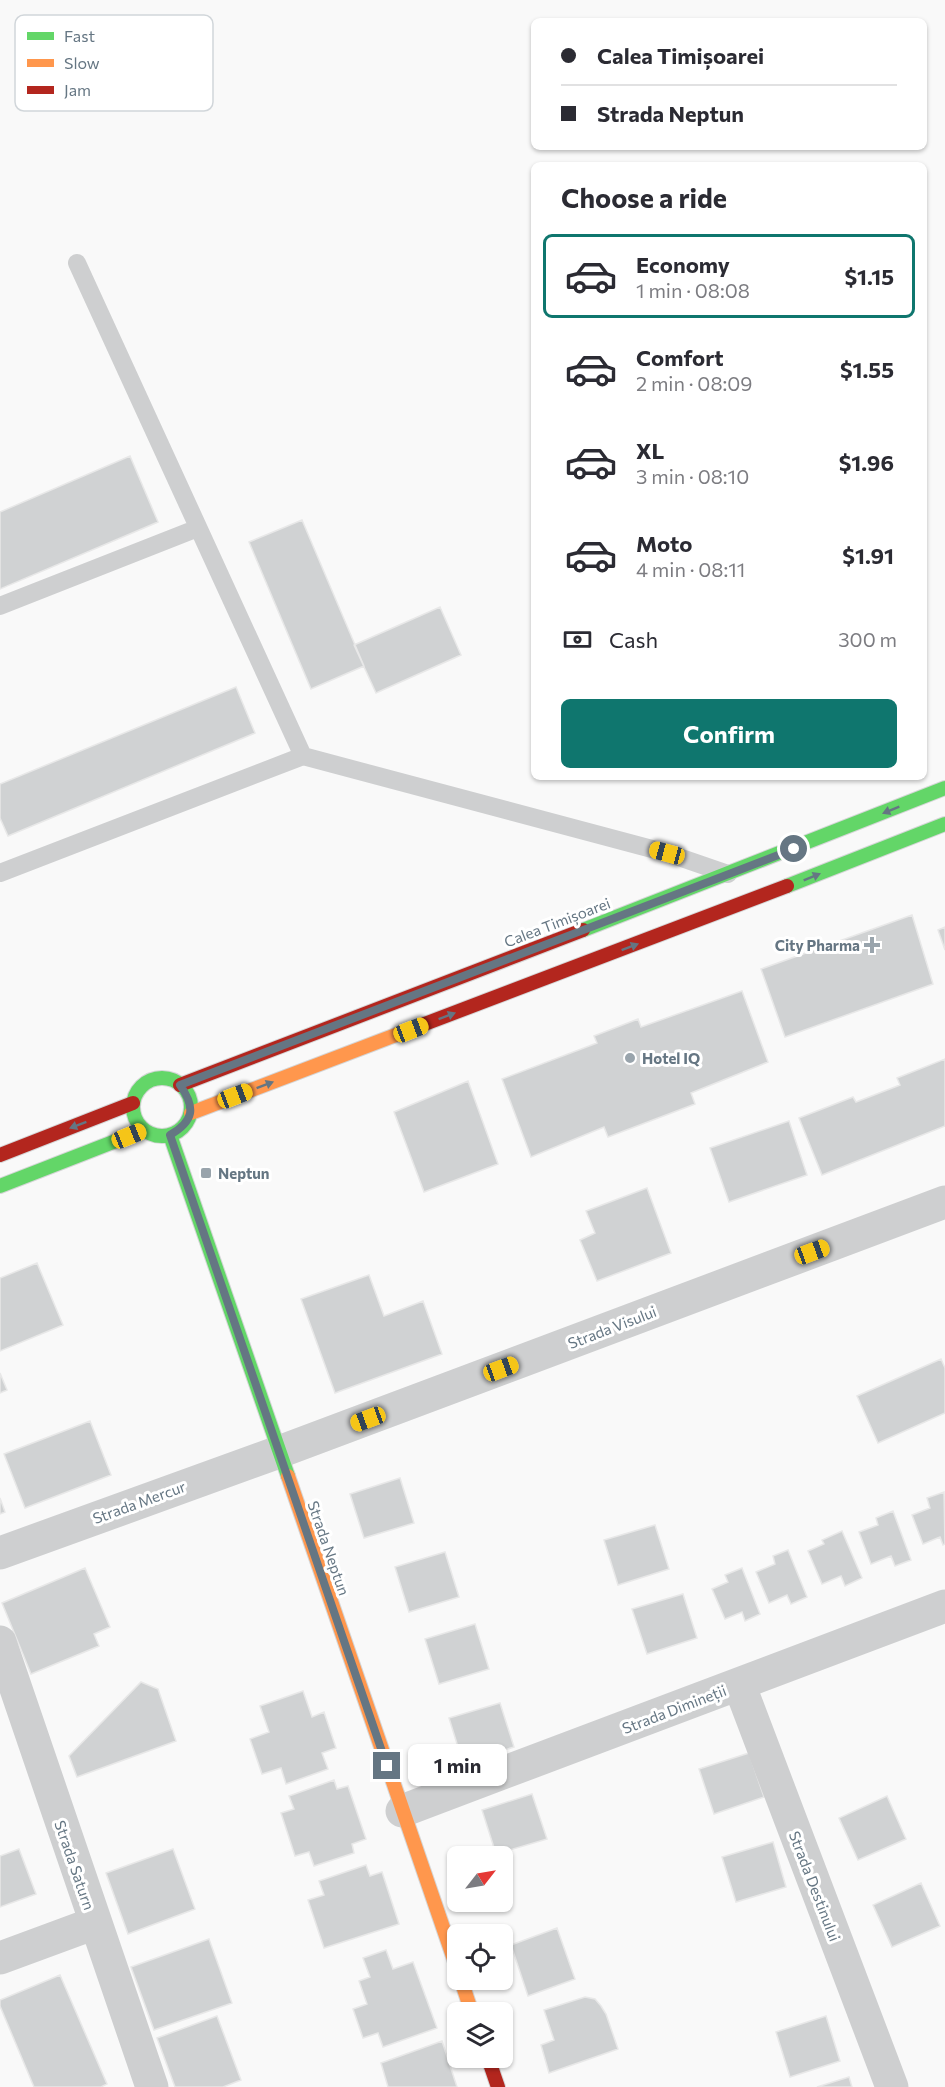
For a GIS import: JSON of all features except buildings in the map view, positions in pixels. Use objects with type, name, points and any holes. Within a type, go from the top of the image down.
[{"type":"main road","name":"Calea Timișoarei","points":[[180,1085],[730,874],[945,788]]},
{"type":"main road","points":[[190,1113],[742,904],[945,824]]},
{"type":"main road","points":[[167,1078],[180,1085],[189,1098],[190,1113],[183,1127],[170,1135],[156,1136],[144,1130],[134,1118],[133,1103],[139,1089],[151,1080],[167,1078]]},
{"type":"main road","points":[[0,1155],[133,1103]]},
{"type":"main road","points":[[0,1186],[144,1130]]},
{"type":"main road","name":"Strada Neptun","points":[[170,1135],[447,1939]]},
{"type":"main road","points":[[491,2068],[498,2087]]},
{"type":"street","name":"Strada Visului","points":[[279,1452],[945,1202]]},
{"type":"street","name":"Strada Mercur","points":[[0,1552],[279,1452]]},
{"type":"street","name":"Strada Dimineții","points":[[402,1810],[945,1606]]},
{"type":"street","name":"Strada Saturn","points":[[0,1642],[152,2087]]},
{"type":"street","name":"Strada Destinului","points":[[739,1684],[892,2087]]},
{"type":"street","points":[[0,1958],[95,1923]]},
{"type":"lane","points":[[77,263],[303,756]]},
{"type":"lane","points":[[0,606],[198,528]]},
{"type":"lane","points":[[0,873],[303,756],[667,853],[730,874]]},
{"type":"traffic: fast","points":[[583,930],[945,788]]},
{"type":"traffic: fast","points":[[787,886],[945,824]]},
{"type":"traffic: fast","points":[[162,1078],[178,1083],[186,1091],[191,1107],[186,1123],[178,1131],[162,1136],[146,1131],[138,1123],[133,1107],[138,1091],[146,1083],[162,1078]]},
{"type":"traffic: fast","points":[[0,1186],[144,1130]]},
{"type":"traffic: fast","points":[[170,1135],[288,1476]]},
{"type":"traffic: slow","points":[[191,1113],[422,1025]]},
{"type":"traffic: slow","points":[[288,1476],[447,1939]]},
{"type":"traffic: slow","points":[[464,1990],[468,2002]]},
{"type":"traffic: jam","points":[[422,1025],[787,886]]},
{"type":"traffic: jam","points":[[180,1085],[583,930]]},
{"type":"traffic: jam","points":[[0,1155],[133,1103]]},
{"type":"traffic: jam","points":[[491,2068],[498,2087]]},
{"type":"place","name":"City Pharma","points":[[872,945]]},
{"type":"place","name":"Hotel IQ","points":[[630,1058]]},
{"type":"place","name":"Neptun","points":[[206,1173]]},
{"type":"route","points":[[387,1766],[170,1135],[183,1127],[190,1113],[189,1098],[180,1085],[794,849]]}]
